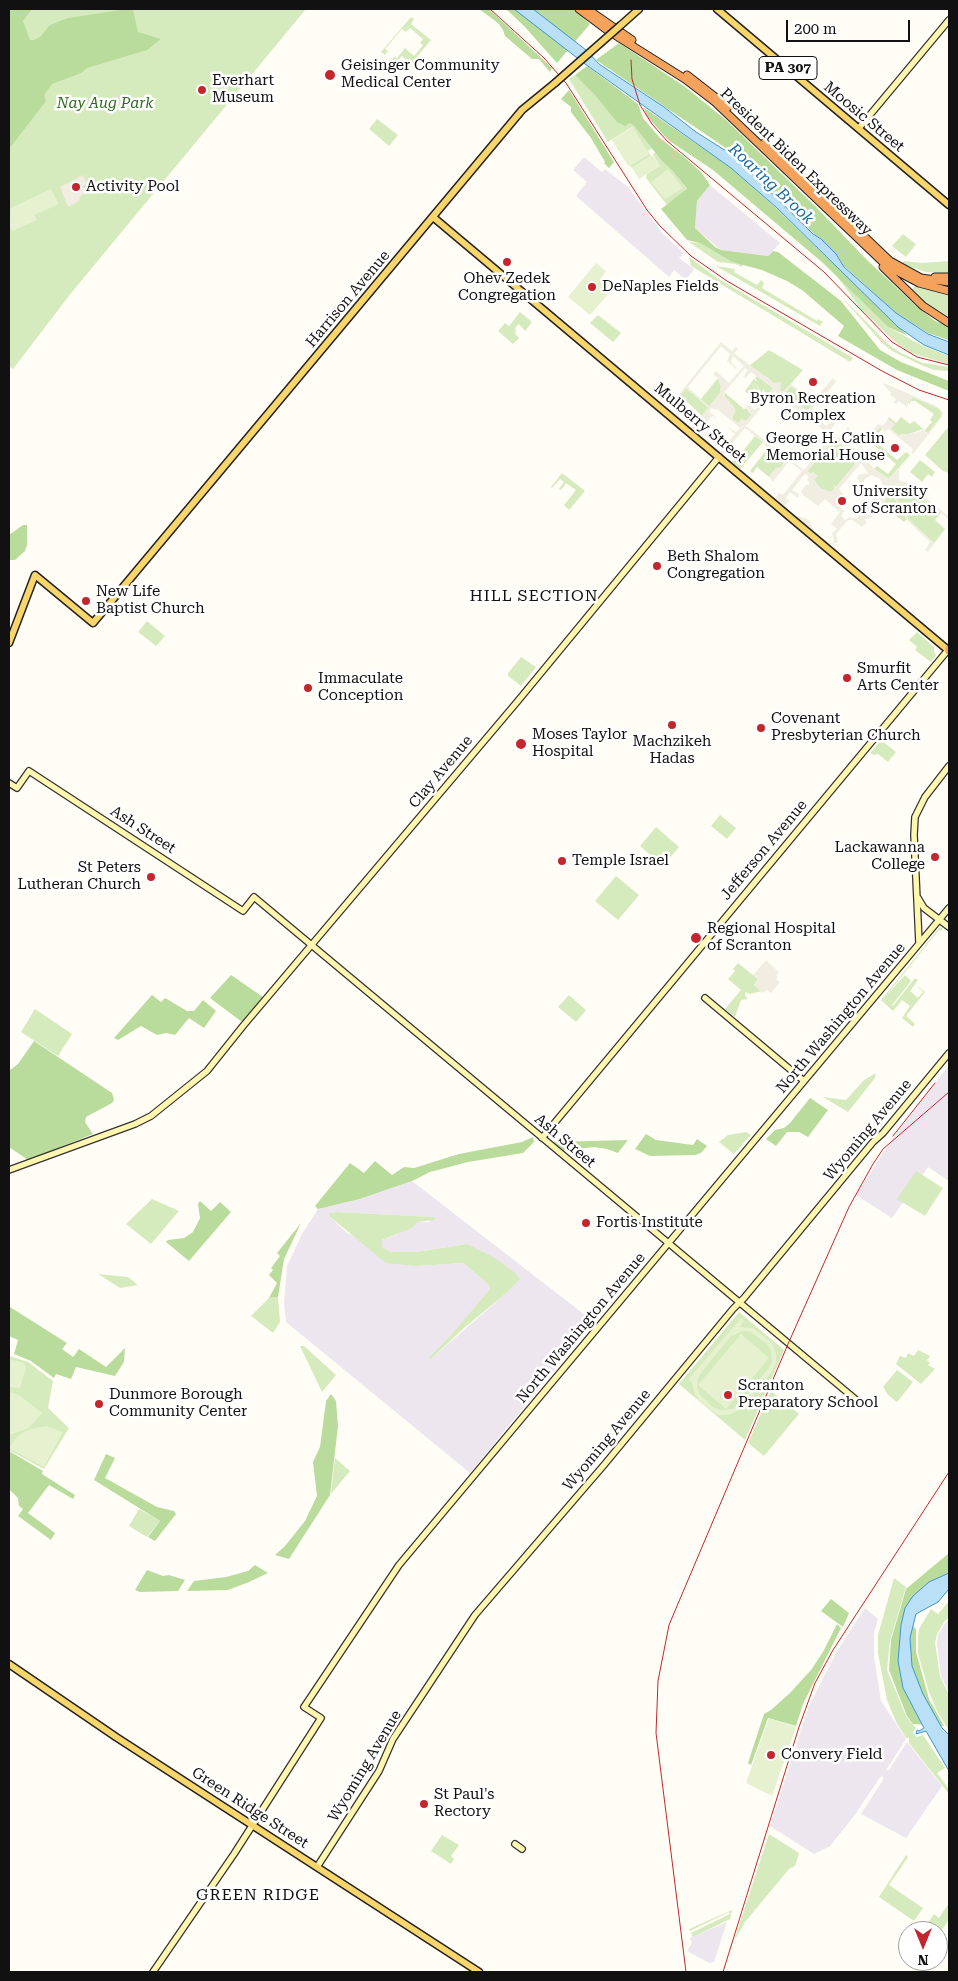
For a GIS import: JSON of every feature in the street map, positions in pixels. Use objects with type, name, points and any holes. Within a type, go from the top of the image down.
[{"type":"highway","name":"President Biden Expressway","points":[[579,9],[607,30],[679,75],[733,117],[887,266],[925,286],[949,291]]},
{"type":"highway","name":"President Biden Expressway","points":[[587,9],[625,36],[698,82],[716,96],[879,251],[903,269],[921,278],[949,282]]},
{"type":"highway","points":[[865,246],[918,301],[934,315],[949,323]]},
{"type":"highway","points":[[903,269],[931,276],[949,277]]},
{"type":"main road","name":"Harrison Avenue","points":[[9,643],[35,575],[93,623],[522,110],[639,9]]},
{"type":"main road","name":"Moosic Street","points":[[717,9],[949,205]]},
{"type":"main road","name":"Mulberry Street","points":[[433,216],[949,650]]},
{"type":"main road","name":"Green Ridge Street","points":[[9,1664],[116,1737],[479,1972]]},
{"type":"street","points":[[859,128],[949,20]]},
{"type":"street","name":"Clay Avenue","points":[[9,1170],[135,1124],[177,1097],[207,1071],[242,1026],[312,946],[719,457]]},
{"type":"street","name":"Jefferson Avenue","points":[[542,1138],[949,650]]},
{"type":"street","points":[[919,943],[914,835],[916,817],[925,797],[949,766]]},
{"type":"street","name":"Ash Street","points":[[9,783],[17,788],[29,771],[243,911],[254,897],[860,1404]]},
{"type":"street","points":[[917,897],[924,908],[949,927]]},
{"type":"street","name":"North Washington Avenue","points":[[252,1824],[321,1718],[304,1707],[398,1565],[949,908]]},
{"type":"street","points":[[705,998],[804,1081]]},
{"type":"street","name":"Wyoming Avenue","points":[[317,1867],[379,1772],[394,1740],[475,1615],[949,1053]]},
{"type":"street","points":[[154,1972],[252,1824]]},
{"type":"street","points":[[515,1844],[522,1849]]},
{"type":"shaded area","points":[[584,157],[602,172],[605,169],[628,187],[663,234],[684,253],[679,258],[694,269],[686,280],[674,270],[669,277],[576,196],[587,182],[573,170]]},
{"type":"shaded area","points":[[83,175],[87,184],[83,186],[87,193],[80,196],[79,201],[68,207],[60,187]]},
{"type":"shaded area","points":[[710,185],[780,243],[768,256],[721,250],[695,228],[697,201]]},
{"type":"shaded area","points":[[721,342],[732,351],[736,347],[738,349],[734,353],[774,383],[781,382],[780,390],[782,392],[791,384],[815,402],[815,399],[833,378],[836,382],[823,397],[824,399],[821,398],[818,406],[815,405],[810,412],[816,416],[821,410],[825,413],[820,420],[826,426],[833,420],[836,422],[830,431],[837,439],[848,427],[850,429],[841,441],[856,449],[875,470],[889,479],[911,456],[899,470],[899,480],[908,483],[949,517],[949,519],[905,485],[898,485],[892,491],[909,520],[934,543],[949,525],[928,552],[925,550],[930,542],[908,521],[891,493],[884,501],[887,504],[881,508],[879,506],[871,518],[865,519],[866,523],[862,527],[852,520],[848,520],[836,534],[838,542],[831,545],[827,544],[667,409]],"holes":[[[721,346],[730,354],[727,361],[736,369],[731,362],[733,356],[744,366],[729,383],[716,371],[713,374],[718,378],[721,387],[720,393],[709,406],[688,387]],[[745,368],[748,370],[743,377],[745,378],[751,372],[773,388],[755,410],[748,405],[746,408],[750,411],[748,413],[753,413],[746,421],[742,418],[738,423],[732,419],[735,412],[734,407],[723,394]],[[791,386],[813,404],[807,411],[784,394]],[[687,388],[708,408],[692,428],[668,408]],[[775,391],[829,436],[829,439],[804,470],[746,426]],[[711,408],[718,410],[740,428],[736,432],[726,426],[735,434],[730,440],[719,433],[729,441],[726,446],[716,440],[725,447],[721,452],[694,430],[699,424],[707,431],[704,426],[706,423],[711,426],[707,422],[712,416],[717,418],[709,411]],[[745,428],[785,460],[781,467],[776,468],[769,477],[773,482],[789,461],[802,471],[783,495],[779,493],[775,498],[723,454]],[[833,441],[859,459],[836,487],[833,485],[835,488],[831,492],[820,488],[814,480],[818,476],[813,472],[811,474],[807,471]],[[861,463],[868,473],[858,475],[857,478],[860,482],[858,485],[861,488],[865,479],[871,475],[880,479],[884,486],[856,519],[850,517],[845,520],[841,516],[844,511],[835,502],[841,498],[840,496],[844,495],[839,489]],[[805,474],[809,476],[807,480],[809,485],[806,485],[801,491],[803,495],[818,506],[825,499],[840,512],[831,524],[837,529],[832,533],[833,543],[829,543],[813,530],[810,521],[795,515],[785,506],[789,500],[786,498],[790,492],[798,498],[799,494],[792,490]]]},
{"type":"shaded area","points":[[884,383],[934,405],[943,413],[942,417],[913,454],[911,452],[913,449],[888,429],[885,432],[880,427],[866,443],[864,441],[878,424],[883,426],[888,419],[895,424],[891,429],[898,435],[922,431],[924,427],[924,432],[928,433],[941,417],[941,412],[937,408],[913,397],[907,407],[899,401],[896,404],[893,402],[896,399],[890,395],[891,393]]},
{"type":"shaded area","points":[[766,960],[779,972],[776,975],[778,977],[776,979],[780,982],[771,993],[767,990],[762,993],[754,985],[758,979],[753,975]]},
{"type":"shaded area","points":[[949,1065],[949,1181],[928,1167],[892,1218],[856,1195],[891,1141]]},
{"type":"shaded area","points":[[412,1181],[594,1322],[470,1473],[286,1322],[284,1304],[287,1266],[302,1234],[318,1209],[361,1199]],"holes":[[[329,1213],[435,1217],[429,1222],[417,1222],[396,1235],[382,1240],[382,1247],[391,1252],[416,1252],[467,1244],[480,1251],[504,1295],[431,1359],[490,1289],[488,1284],[463,1263],[417,1266],[347,1233],[329,1216]]]},
{"type":"shaded area","points":[[865,1608],[878,1619],[874,1633],[874,1656],[881,1701],[906,1739],[886,1770],[889,1770],[907,1742],[942,1786],[906,1838],[861,1814],[883,1780],[881,1776],[854,1816],[830,1846],[814,1854],[770,1826],[809,1706],[836,1653]]},
{"type":"shaded area","points":[[949,1618],[949,1693],[941,1676],[937,1643],[938,1634]]},
{"type":"shaded area","points":[[727,1922],[714,1962],[709,1963],[687,1951],[692,1943],[690,1938]]},
{"type":"green space","name":"Nay Aug Park","points":[[9,9],[306,9],[72,292],[13,369],[9,366]]},
{"type":"green space","points":[[9,9],[32,9],[23,21],[30,40],[40,37],[50,25],[68,18],[127,9],[133,10],[138,32],[161,39],[147,50],[87,68],[81,73],[52,84],[44,95],[46,101],[9,149]]},
{"type":"green space","points":[[479,9],[489,9],[552,68],[550,72],[539,59],[532,59],[505,36],[498,23]]},
{"type":"green space","points":[[506,9],[574,9],[590,24],[557,63]]},
{"type":"green space","points":[[411,17],[414,19],[411,24],[431,40],[411,64],[402,56],[395,63],[391,60],[394,57],[397,58],[405,48],[414,56],[423,45],[420,43],[423,39],[410,28],[406,32],[402,29],[385,49],[388,51],[385,55],[381,52]]},
{"type":"green space","points":[[619,43],[684,86],[726,120],[915,305],[935,321],[949,326],[949,340],[928,333],[896,313],[844,266],[836,254],[736,155],[596,60]]},
{"type":"green space","points":[[587,66],[638,104],[643,118],[660,138],[701,172],[710,185],[697,201],[695,228],[715,247],[721,250],[768,256],[773,251],[778,252],[841,301],[880,350],[901,362],[949,381],[949,391],[897,370],[838,336],[844,326],[802,290],[787,281],[762,270],[732,262],[700,243],[687,240],[661,209],[687,189],[634,126],[630,123],[625,126],[617,122],[595,95],[575,75]]},
{"type":"green space","points":[[575,75],[627,125],[630,123],[634,126],[652,148],[648,151],[651,156],[632,168],[630,165],[649,154],[632,127],[608,142],[569,79]]},
{"type":"green space","points":[[569,90],[614,162],[609,168],[604,163],[591,138],[571,112],[571,107],[561,99]]},
{"type":"green space","points":[[643,107],[731,168],[775,207],[908,336],[888,327],[823,263],[713,170],[668,140],[647,116]]},
{"type":"green space","points":[[377,119],[398,135],[389,146],[369,129]]},
{"type":"green space","points":[[633,127],[649,154],[628,166],[612,140]]},
{"type":"green space","points":[[653,150],[673,170],[687,190],[667,205],[646,178],[647,174],[660,166],[653,154],[655,153]]},
{"type":"green space","points":[[653,155],[660,166],[639,179],[632,168]]},
{"type":"green space","points":[[668,169],[683,188],[665,199],[651,182]]},
{"type":"green space","points":[[51,189],[59,204],[34,215],[37,220],[12,231],[9,224],[9,209]]},
{"type":"green space","points":[[903,234],[916,244],[906,257],[892,246]]},
{"type":"green space","points":[[689,242],[700,243],[732,262],[743,264],[742,267],[736,264],[718,262]]},
{"type":"green space","points":[[689,257],[717,278],[853,358],[850,362],[691,266]]},
{"type":"green space","points":[[904,261],[922,263],[949,261],[949,273],[926,272],[908,266],[903,263]]},
{"type":"green space","name":"DeNaples Fields","points":[[596,263],[606,271],[602,277],[611,285],[606,290],[609,293],[590,315],[568,297]]},
{"type":"green space","points":[[716,266],[735,269],[734,272],[757,285],[761,280],[764,283],[762,288],[817,321],[818,319],[823,322],[820,326]]},
{"type":"green space","points":[[836,275],[888,327],[923,346],[949,356],[949,364],[911,353],[894,341],[861,309]]},
{"type":"green space","points":[[915,286],[949,296],[949,320],[928,305],[912,290]]},
{"type":"green space","points":[[839,294],[888,344],[901,353],[923,363],[949,367],[949,371],[934,370],[892,351],[882,343]]},
{"type":"green space","points":[[520,312],[532,322],[525,331],[519,324],[515,328],[515,334],[519,338],[513,344],[498,331],[505,323],[509,326]]},
{"type":"green space","points":[[598,315],[621,333],[613,342],[590,323]]},
{"type":"green space","points":[[769,350],[803,370],[783,393],[768,378],[749,366]]},
{"type":"green space","points":[[757,376],[773,388],[760,404],[766,393],[763,389],[762,393],[753,380],[758,382],[755,378]]},
{"type":"green space","points":[[718,378],[721,387],[720,393],[702,416],[680,395],[686,388],[700,400]]},
{"type":"green space","points":[[753,380],[760,392],[758,395],[752,383],[756,394],[753,399],[745,391]]},
{"type":"green space","points":[[791,386],[813,404],[807,411],[784,394]]},
{"type":"green space","points":[[724,392],[744,409],[746,408],[751,414],[753,413],[746,421],[738,423],[732,419],[735,409],[725,399]]},
{"type":"green space","points":[[913,397],[938,408],[941,412],[941,417],[928,433],[924,431],[932,422],[930,420],[934,414],[915,401],[911,401],[909,405],[909,402]]},
{"type":"green space","points":[[889,417],[896,423],[901,417],[910,424],[914,421],[923,429],[909,434],[898,435],[891,429],[894,424],[888,419]]},
{"type":"green space","points":[[949,426],[949,473],[943,471],[925,455]]},
{"type":"green space","points":[[880,427],[882,429],[873,440],[897,460],[906,452],[910,455],[889,479],[874,469],[877,466],[888,474],[896,464],[869,441]]},
{"type":"green space","points":[[755,436],[763,442],[740,469],[730,461],[735,461]]},
{"type":"green space","points":[[833,441],[859,459],[836,487],[834,485],[835,488],[831,492],[820,488],[814,480],[817,476],[813,472],[811,474],[807,471]]},
{"type":"green space","points":[[763,442],[785,460],[781,468],[776,468],[769,477],[757,467],[753,473],[750,471],[768,448]]},
{"type":"green space","points":[[920,460],[935,472],[932,477],[928,474],[922,482],[910,472]]},
{"type":"green space","points":[[562,473],[585,491],[569,510],[564,505],[576,490],[566,483],[561,490],[559,489],[564,482],[560,479],[551,487]]},
{"type":"green space","points":[[898,485],[905,485],[941,513],[935,520],[945,529],[934,543],[909,520],[892,492]]},
{"type":"green space","points":[[891,493],[907,519],[904,522],[885,507],[887,504],[884,501]]},
{"type":"green space","points":[[23,525],[27,525],[27,545],[25,551],[15,560],[9,560],[9,535]]},
{"type":"green space","points":[[147,621],[165,636],[156,646],[138,632]]},
{"type":"green space","points":[[917,632],[934,647],[936,655],[931,662],[915,650],[917,647],[909,640]]},
{"type":"green space","points":[[521,657],[536,667],[521,686],[508,676],[508,673]]},
{"type":"green space","points":[[881,740],[896,752],[888,762],[878,754],[870,753]]},
{"type":"green space","points":[[720,815],[736,828],[727,839],[711,826]]},
{"type":"green space","points":[[656,827],[679,847],[663,866],[640,846]]},
{"type":"green space","points":[[616,876],[639,895],[618,920],[595,901]]},
{"type":"green space","points":[[940,927],[943,929],[939,930],[884,998],[905,975],[911,981],[893,1006],[915,978],[918,980],[910,991],[918,998],[923,992],[916,985],[925,992],[906,1016],[915,1024],[913,1027],[902,1018],[910,1006],[902,1000],[893,1011],[881,1000]]},
{"type":"green space","points":[[738,963],[758,979],[754,985],[762,991],[750,994],[745,992],[748,999],[741,1000],[735,1017],[725,1009],[741,990],[728,979],[735,971],[733,969]]},
{"type":"green space","points":[[231,975],[263,997],[242,1022],[210,998]]},
{"type":"green space","points":[[152,995],[161,1002],[165,998],[187,1011],[194,1011],[203,1000],[216,1011],[204,1028],[189,1018],[175,1035],[166,1033],[157,1035],[141,1026],[118,1040],[114,1038]]},
{"type":"green space","points":[[569,995],[586,1010],[576,1022],[558,1007]]},
{"type":"green space","points":[[35,1009],[72,1034],[58,1056],[21,1032]]},
{"type":"green space","points":[[34,1041],[112,1093],[114,1100],[112,1103],[86,1117],[85,1122],[93,1134],[28,1160],[9,1147],[9,1069],[18,1064]]},
{"type":"green space","points":[[876,1073],[875,1078],[848,1112],[823,1097],[846,1100],[864,1080]]},
{"type":"green space","points":[[810,1098],[828,1110],[808,1137],[799,1132],[787,1132],[776,1146],[766,1139],[775,1130],[784,1128],[790,1123]]},
{"type":"green space","points":[[746,1132],[751,1135],[734,1154],[719,1142],[728,1135]]},
{"type":"green space","points":[[646,1134],[656,1140],[693,1145],[697,1139],[707,1146],[701,1153],[695,1155],[650,1156],[635,1149]]},
{"type":"green space","points":[[533,1137],[534,1142],[523,1153],[468,1162],[430,1172],[412,1181],[360,1199],[318,1209],[315,1206],[350,1163],[364,1173],[375,1161],[392,1175],[404,1167],[414,1168],[459,1154],[522,1142]]},
{"type":"green space","points":[[628,1140],[618,1153],[594,1147],[561,1151],[551,1142]]},
{"type":"green space","points":[[916,1171],[943,1188],[925,1216],[897,1199]]},
{"type":"green space","points":[[152,1199],[179,1211],[151,1244],[126,1224]]},
{"type":"green space","points":[[200,1201],[211,1211],[220,1202],[231,1212],[189,1261],[166,1242],[168,1240],[184,1238],[193,1232],[200,1218],[198,1204]]},
{"type":"green space","points":[[329,1213],[435,1217],[435,1220],[417,1222],[412,1228],[382,1240],[382,1247],[391,1252],[416,1252],[467,1244],[495,1258],[520,1279],[431,1359],[429,1358],[490,1289],[488,1284],[463,1263],[417,1266],[386,1263],[329,1216]]},
{"type":"green space","points":[[301,1223],[284,1259],[278,1297],[269,1298],[277,1283],[269,1275],[273,1270],[271,1268],[280,1256],[277,1253]]},
{"type":"green space","points":[[98,1274],[128,1277],[138,1285],[120,1288]]},
{"type":"green space","points":[[278,1297],[280,1322],[273,1333],[251,1316],[269,1298]]},
{"type":"green space","points":[[10,1307],[67,1343],[62,1349],[73,1357],[79,1349],[106,1367],[125,1348],[124,1362],[115,1376],[76,1367],[71,1379],[56,1374],[54,1378],[31,1361],[14,1354],[18,1340],[9,1336]]},
{"type":"green space","points":[[739,1312],[784,1350],[745,1440],[679,1384]]},
{"type":"green space","points":[[741,1318],[744,1321],[740,1327],[753,1328],[772,1343],[776,1353],[776,1363],[771,1373],[741,1409],[731,1414],[720,1415],[714,1413],[699,1400],[694,1392],[692,1383],[688,1380]],"holes":[[[743,1331],[751,1332],[767,1344],[771,1351],[772,1362],[739,1404],[732,1409],[720,1410],[713,1407],[699,1394],[697,1386],[700,1374],[731,1336]]]},
{"type":"green space","points":[[741,1334],[769,1358],[726,1409],[698,1385]]},
{"type":"green space","points":[[300,1346],[304,1346],[336,1375],[322,1392]]},
{"type":"green space","points":[[918,1350],[930,1356],[927,1360],[930,1363],[928,1365],[935,1369],[921,1384],[896,1364],[900,1356],[906,1358],[908,1353],[914,1356]]},
{"type":"green space","points":[[9,1356],[28,1362],[53,1381],[48,1408],[69,1428],[44,1469],[9,1450]]},
{"type":"green space","points":[[9,1359],[24,1363],[26,1368],[20,1388],[9,1387]]},
{"type":"green space","points":[[897,1370],[913,1382],[897,1402],[888,1395],[883,1387]]},
{"type":"green space","points":[[771,1391],[799,1414],[764,1456],[748,1443]]},
{"type":"green space","points":[[9,1392],[19,1395],[42,1413],[29,1428],[9,1435]]},
{"type":"green space","points":[[331,1394],[336,1401],[338,1426],[330,1495],[289,1559],[275,1555],[285,1546],[305,1521],[317,1496],[313,1462],[320,1447],[326,1401]]},
{"type":"green space","points":[[46,1426],[63,1432],[44,1467],[9,1448],[16,1438],[24,1432]]},
{"type":"green space","points":[[9,1451],[43,1471],[42,1474],[75,1495],[73,1499],[49,1485],[28,1513],[55,1533],[51,1540],[18,1516],[23,1509],[19,1506],[18,1498],[9,1489]]},
{"type":"green space","points":[[106,1454],[115,1458],[105,1478],[157,1507],[174,1511],[176,1514],[155,1541],[148,1537],[160,1521],[94,1480]]},
{"type":"green space","points":[[335,1458],[350,1471],[331,1494],[333,1474]]},
{"type":"green space","points":[[139,1509],[160,1521],[147,1537],[129,1526]]},
{"type":"green space","points":[[949,1553],[949,1575],[907,1620],[916,1629],[916,1652],[929,1699],[944,1726],[913,1724],[907,1716],[889,1670],[891,1640],[906,1589]]},
{"type":"green space","points":[[255,1565],[268,1573],[228,1590],[187,1591],[194,1581],[226,1577],[248,1571]]},
{"type":"green space","points":[[147,1570],[163,1576],[169,1575],[185,1580],[178,1591],[140,1592],[135,1590]]},
{"type":"green space","points":[[894,1578],[906,1587],[890,1641],[887,1670],[906,1716],[916,1728],[913,1733],[917,1737],[923,1735],[945,1768],[937,1773],[949,1789],[949,1794],[909,1743],[909,1738],[906,1738],[896,1722],[887,1700],[878,1653],[878,1635]]},
{"type":"green space","points":[[831,1599],[849,1613],[843,1627],[821,1611]]},
{"type":"green space","points":[[949,1601],[949,1617],[937,1634],[935,1643],[940,1676],[949,1695],[949,1731],[936,1709],[929,1692],[918,1653],[918,1636],[919,1629],[931,1609],[938,1614]]},
{"type":"green space","points":[[837,1624],[841,1628],[803,1704],[796,1726],[768,1718],[751,1765],[748,1763],[764,1714],[790,1693],[811,1670],[823,1652]]},
{"type":"green space","name":"Convery Field","points":[[769,1718],[796,1727],[772,1796],[746,1783]]},
{"type":"green space","points":[[769,1834],[799,1853],[795,1866],[789,1869],[745,1922],[734,1941]]},
{"type":"green space","points":[[442,1835],[459,1845],[451,1856],[454,1859],[451,1864],[431,1851]]},
{"type":"green space","points":[[906,1855],[908,1857],[889,1885],[923,1908],[914,1921],[879,1897]]},
{"type":"green space","points":[[949,1903],[948,1921],[929,1921],[934,1914],[939,1918]]},
{"type":"green space","points":[[732,1910],[730,1919],[693,1937],[691,1933],[730,1914],[729,1912],[690,1931],[689,1929]]},
{"type":"water","points":[[514,9],[533,9],[586,50],[599,64],[664,107],[696,132],[734,156],[813,234],[836,254],[844,267],[896,313],[928,334],[949,342],[949,355],[924,345],[898,327],[776,207],[731,168],[585,64]]},
{"type":"water","points":[[949,1573],[949,1589],[938,1602],[916,1614],[910,1638],[912,1666],[923,1694],[942,1728],[949,1735],[949,1771],[926,1731],[916,1734],[917,1730],[919,1731],[924,1728],[903,1688],[898,1661],[901,1625],[905,1608],[913,1596],[929,1582]]},
{"type":"railway","points":[[490,9],[544,58],[566,83],[647,210],[660,226],[691,256],[727,281],[882,371],[919,390],[949,400]]},
{"type":"railway","points":[[631,60],[632,79],[640,105],[652,124],[667,141],[824,272],[892,342],[917,357],[949,365]]},
{"type":"railway","points":[[893,1136],[935,1083]]},
{"type":"railway","points":[[686,1972],[656,1733],[658,1681],[669,1625],[788,1344],[849,1207],[883,1149],[949,1092]]},
{"type":"railway","points":[[723,1972],[799,1727],[815,1683],[833,1650],[949,1472]]},
{"type":"place","name":"Geisinger Community Medical Center","points":[[330,75]]},
{"type":"place","name":"Everhart Museum","points":[[202,90]]},
{"type":"place","name":"Activity Pool","points":[[76,187]]},
{"type":"place","name":"Ohev Zedek Congregation","points":[[507,262]]},
{"type":"place","name":"DeNaples Fields","points":[[592,287]]},
{"type":"place","name":"Byron Recreation Complex","points":[[813,382]]},
{"type":"place","name":"George H. Catlin Memorial House","points":[[895,448]]},
{"type":"place","name":"University of Scranton","points":[[842,501]]},
{"type":"place","name":"Beth Shalom Congregation","points":[[657,566]]},
{"type":"place","name":"New Life Baptist Church","points":[[86,601]]},
{"type":"place","name":"Smurfit Arts Center","points":[[847,678]]},
{"type":"place","name":"Immaculate Conception","points":[[308,688]]},
{"type":"place","name":"Machzikeh Hadas","points":[[672,725]]},
{"type":"place","name":"Covenant Presbyterian Church","points":[[761,728]]},
{"type":"place","name":"Moses Taylor Hospital","points":[[521,744]]},
{"type":"place","name":"Lackawanna College","points":[[935,857]]},
{"type":"place","name":"Temple Israel","points":[[562,861]]},
{"type":"place","name":"St Peters Lutheran Church","points":[[151,877]]},
{"type":"place","name":"Regional Hospital of Scranton","points":[[696,938]]},
{"type":"place","name":"Fortis Institute","points":[[586,1223]]},
{"type":"place","name":"Scranton Preparatory School","points":[[728,1395]]},
{"type":"place","name":"Dunmore Borough Community Center","points":[[99,1404]]},
{"type":"place","name":"Convery Field","points":[[771,1755]]},
{"type":"place","name":"St Paul's Rectory","points":[[424,1804]]},
{"type":"district","name":"HILL SECTION","points":[[534,596]]},
{"type":"district","name":"GREEN RIDGE","points":[[258,1895]]},
{"type":"water label","name":"Roaring Brook","points":[[771,184]]}]
